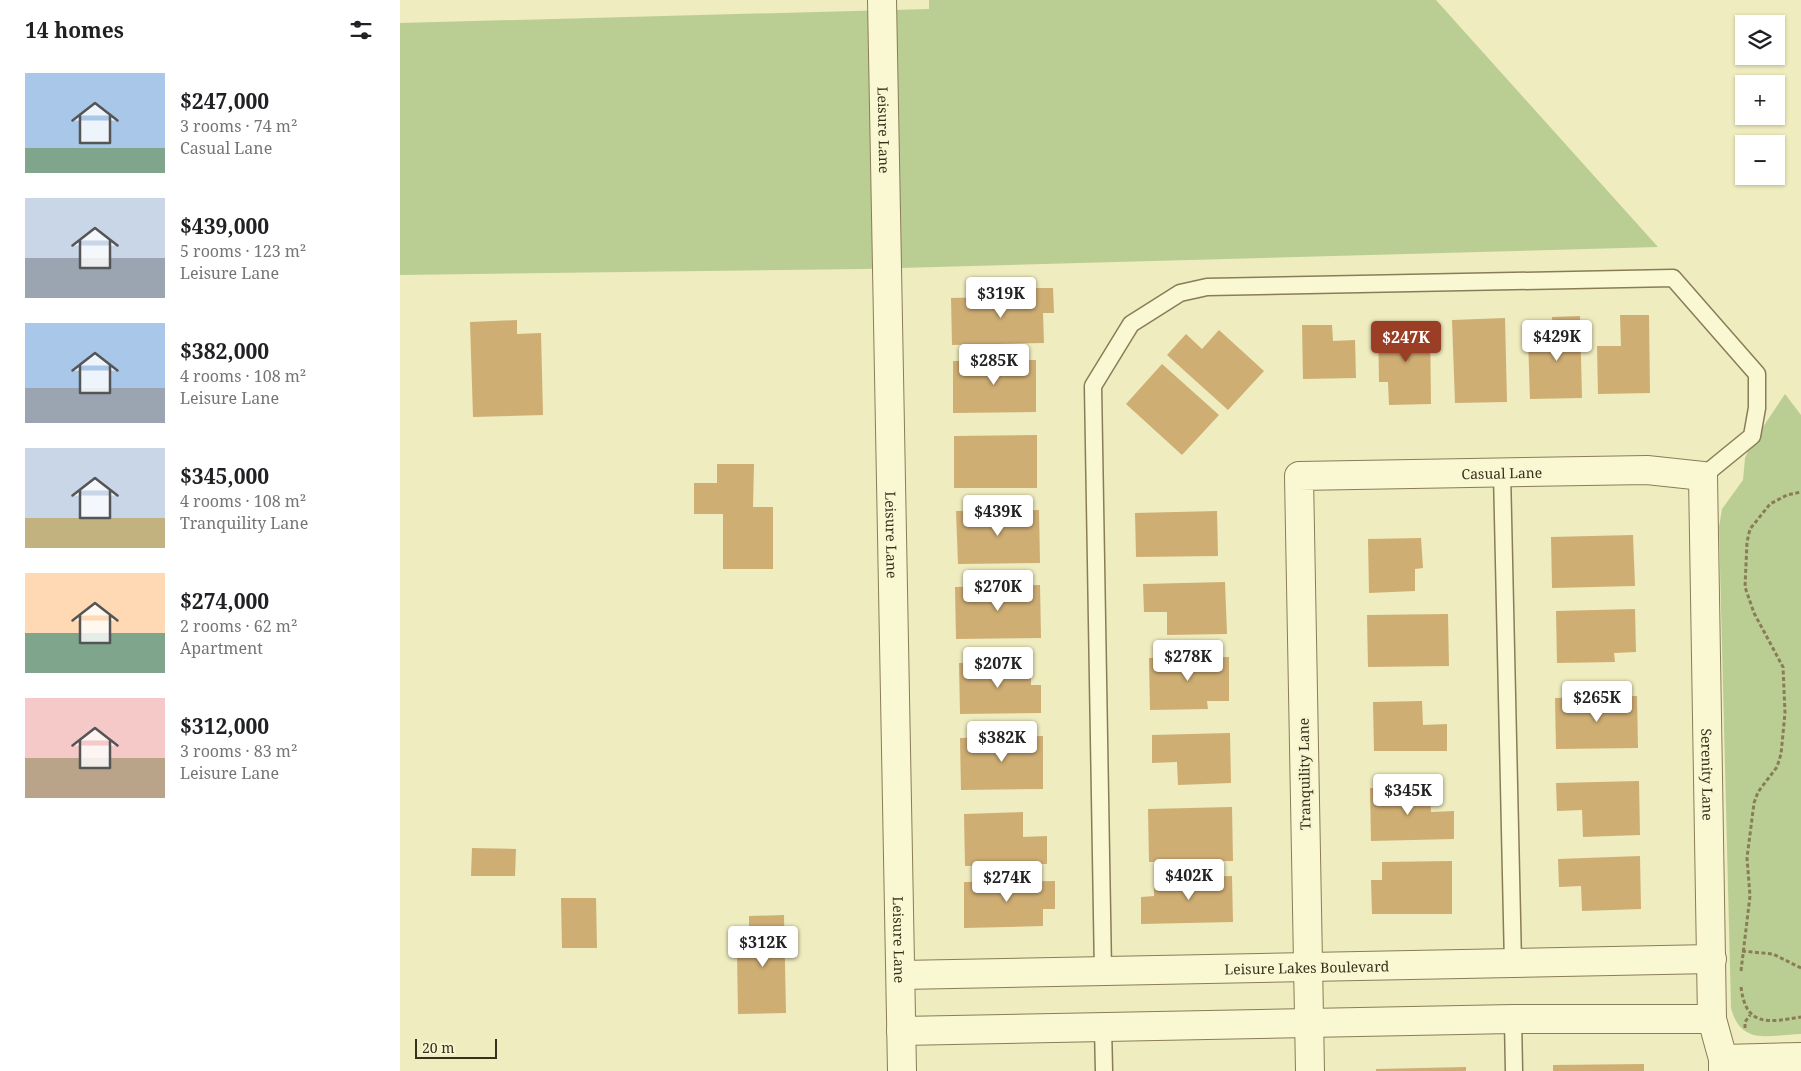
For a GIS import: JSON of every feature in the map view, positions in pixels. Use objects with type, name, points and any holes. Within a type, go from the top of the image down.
[{"type":"street","name":"Leisure Lane","points":[[882,0],[902,1071]]},
{"type":"street","name":"Casual Lane","points":[[1299,476],[1647,470],[1703,476]]},
{"type":"street","name":"Tranquility Lane","points":[[1299,476],[1310,1071]]},
{"type":"street","name":"Serenity Lane","points":[[1703,476],[1712,1019],[1723,1065]]},
{"type":"street","name":"Leisure Lakes Boulevard","points":[[901,975],[1712,959]]},
{"type":"street","points":[[901,1031],[1309,1023],[1712,1019]]},
{"type":"street","points":[[1723,1065],[1801,1057]]},
{"type":"lane","points":[[1103,972],[1093,386],[1130,324],[1180,293],[1207,287],[1673,278],[1757,374],[1757,408],[1752,436],[1703,476]]},
{"type":"lane","points":[[1502,472],[1513,964]]},
{"type":"lane","points":[[1513,1020],[1514,1071]]},
{"type":"lane","points":[[1103,1027],[1104,1071]]},
{"type":"path","points":[[1741,978],[1742,950],[1750,896],[1747,858],[1754,803],[1758,792],[1777,767],[1781,754],[1785,713],[1783,666],[1754,613],[1745,587],[1747,542],[1750,529],[1770,504],[1787,495],[1801,492]]},
{"type":"path","points":[[1742,950],[1773,954],[1801,968]]},
{"type":"path","points":[[1741,984],[1746,1008],[1756,1018],[1770,1021],[1801,1017]]},
{"type":"green space","points":[[929,0],[1436,0],[1658,247],[864,269],[400,275],[400,23],[929,9]]},
{"type":"green space","points":[[1785,394],[1801,415],[1801,1034],[1758,1036],[1742,1028],[1731,1008],[1719,527],[1722,509],[1743,480],[1745,458],[1751,445]]},
{"type":"building","points":[[1030,288],[1053,288],[1054,313],[1043,313],[1044,343],[952,345],[951,298],[1031,296]]},
{"type":"building","points":[[1620,315],[1649,315],[1650,393],[1598,394],[1597,346],[1621,346]]},
{"type":"building","points":[[1580,316],[1582,398],[1530,399],[1528,339],[1553,338],[1552,317]]},
{"type":"building","points":[[1505,318],[1507,402],[1455,403],[1452,320]]},
{"type":"building","points":[[517,320],[517,334],[541,333],[543,415],[473,417],[470,322]]},
{"type":"building","points":[[1430,324],[1431,404],[1389,405],[1388,382],[1379,382],[1378,325]]},
{"type":"building","points":[[1302,325],[1332,325],[1333,341],[1355,340],[1356,378],[1303,379]]},
{"type":"building","points":[[1219,330],[1264,371],[1228,410],[1167,355],[1186,334],[1202,349]]},
{"type":"building","points":[[1036,360],[1036,412],[953,413],[953,361]]},
{"type":"building","points":[[1162,364],[1219,415],[1182,455],[1126,404]]},
{"type":"building","points":[[1037,435],[1037,488],[954,488],[954,436]]},
{"type":"building","points":[[717,464],[754,464],[753,507],[773,507],[773,569],[723,569],[723,514],[694,514],[694,483],[717,483]]},
{"type":"building","points":[[1039,510],[1040,563],[958,564],[956,511]]},
{"type":"building","points":[[1217,511],[1218,556],[1136,557],[1135,513]]},
{"type":"building","points":[[1633,535],[1635,586],[1552,588],[1551,537]]},
{"type":"building","points":[[1421,538],[1423,568],[1415,569],[1415,591],[1369,593],[1368,539]]},
{"type":"building","points":[[1225,582],[1227,634],[1167,635],[1167,612],[1144,612],[1143,584]]},
{"type":"building","points":[[1040,585],[1041,638],[956,639],[955,587]]},
{"type":"building","points":[[1635,609],[1636,652],[1614,653],[1615,662],[1557,663],[1556,611]]},
{"type":"building","points":[[1448,614],[1449,666],[1368,667],[1367,615]]},
{"type":"building","points":[[1229,657],[1229,701],[1207,701],[1208,709],[1150,710],[1149,658]]},
{"type":"building","points":[[1031,662],[1031,685],[1041,685],[1041,713],[960,714],[959,663]]},
{"type":"building","points":[[1637,696],[1638,748],[1556,749],[1555,698]]},
{"type":"building","points":[[1422,701],[1423,725],[1447,724],[1447,751],[1374,751],[1373,702]]},
{"type":"building","points":[[1230,733],[1231,783],[1178,785],[1177,762],[1152,763],[1152,735]]},
{"type":"building","points":[[1043,736],[1043,789],[961,790],[960,738]]},
{"type":"building","points":[[1639,781],[1640,835],[1583,837],[1582,810],[1557,811],[1556,783]]},
{"type":"building","points":[[1430,787],[1431,812],[1454,811],[1454,839],[1371,841],[1370,788]]},
{"type":"building","points":[[1232,807],[1233,861],[1149,862],[1148,809]]},
{"type":"building","points":[[1023,812],[1023,837],[1047,836],[1047,864],[965,866],[964,814]]},
{"type":"building","points":[[472,848],[516,849],[515,876],[471,876]]},
{"type":"building","points":[[1640,856],[1641,909],[1582,911],[1581,886],[1559,887],[1558,859]]},
{"type":"building","points":[[1452,861],[1452,914],[1372,914],[1371,880],[1382,880],[1382,862]]},
{"type":"building","points":[[1232,876],[1233,922],[1141,924],[1141,897],[1154,896],[1154,878]]},
{"type":"building","points":[[1055,881],[1055,909],[1043,909],[1043,926],[964,928],[964,882]]},
{"type":"building","points":[[561,898],[596,898],[597,948],[562,948]]},
{"type":"building","points":[[784,915],[786,1013],[738,1014],[737,952],[749,951],[749,916]]},
{"type":"building","points":[[1644,1064],[1644,1071],[1553,1071],[1553,1065]]},
{"type":"building","points":[[1466,1067],[1466,1071],[1376,1071],[1376,1069]]}]
